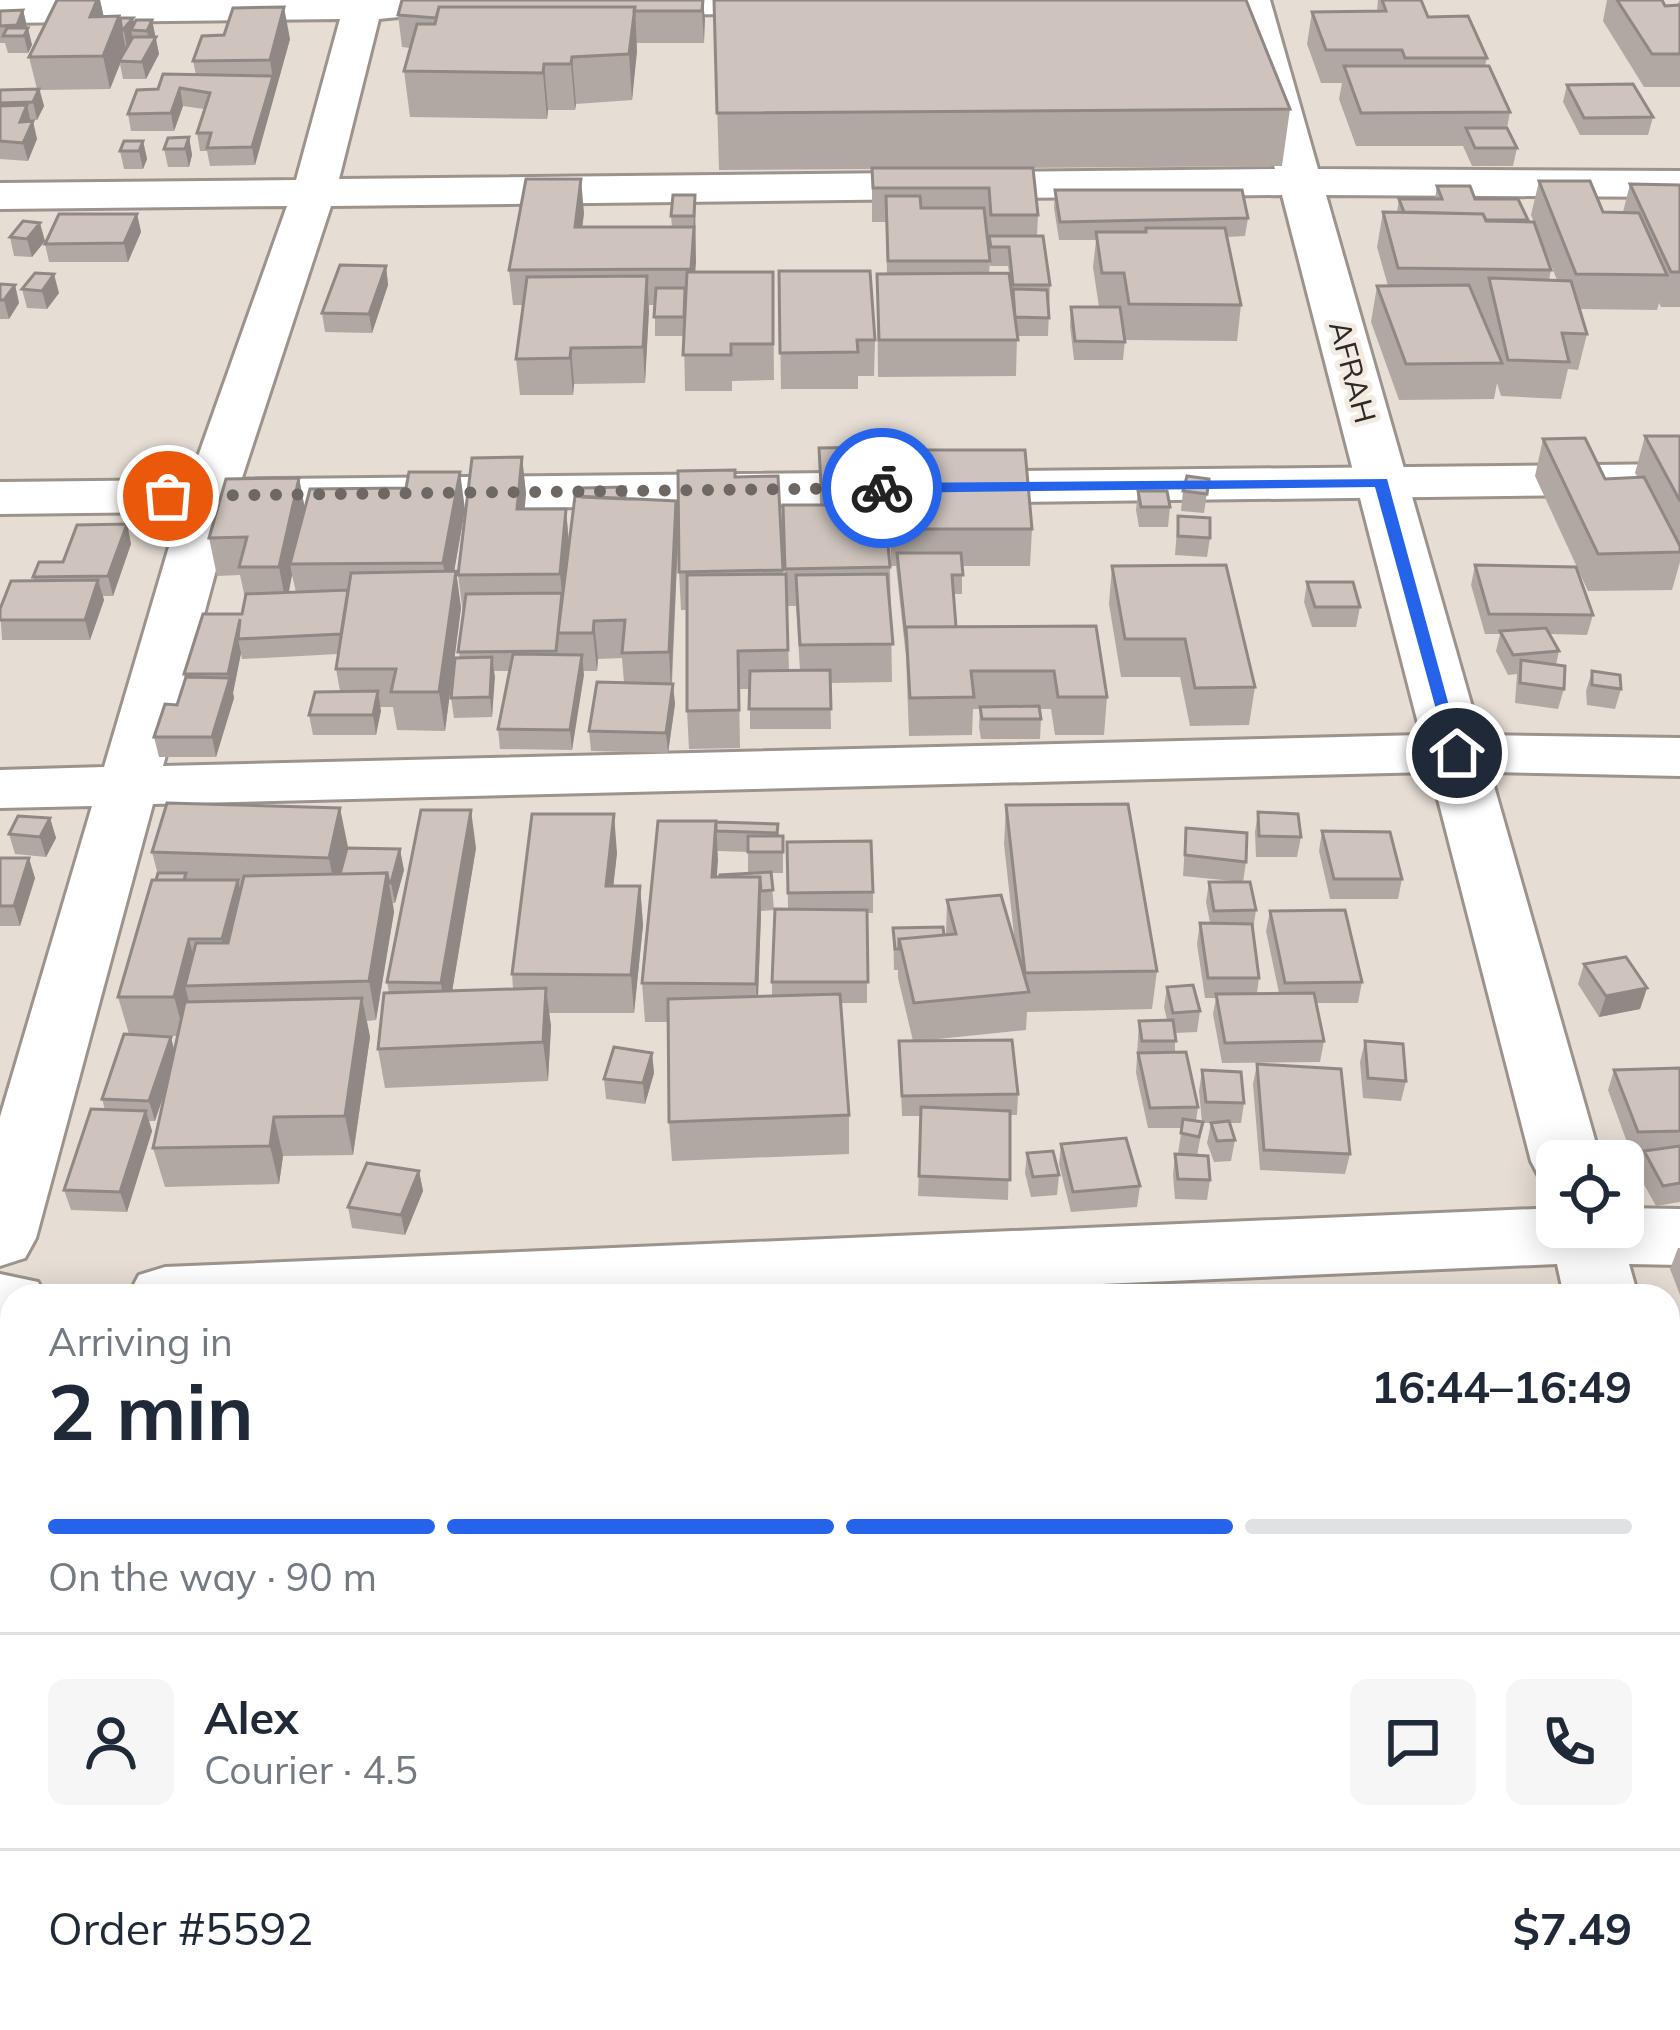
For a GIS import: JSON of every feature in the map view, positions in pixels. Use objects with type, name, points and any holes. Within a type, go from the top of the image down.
[{"type":"street","points":[[578,4],[840,0]]},
{"type":"street","name":"AFRAH","points":[[1251,0],[1560,1140]]},
{"type":"street","points":[[0,1238],[210,496],[314,192],[364,4]]},
{"type":"street","points":[[0,10],[435,7]]},
{"type":"street","points":[[0,196],[1300,182],[1680,184]]},
{"type":"street","points":[[0,498],[1680,479]]},
{"type":"street","points":[[0,789],[1457,753],[1680,757]]},
{"type":"street","points":[[562,1284],[1590,1253],[1680,1237]]},
{"type":"building","points":[[57,0],[97,0],[90,17],[119,16],[103,56],[29,57]]},
{"type":"building","points":[[402,0],[703,0],[702,11],[439,7],[436,18],[398,15]]},
{"type":"building","points":[[714,0],[1246,0],[1290,109],[717,113]]},
{"type":"building","points":[[1382,0],[1421,0],[1428,17],[1468,16],[1487,58],[1405,58],[1402,50],[1326,50],[1312,12],[1386,11]]},
{"type":"building","points":[[1617,0],[1680,5],[1680,54],[1652,54]]},
{"type":"building","points":[[284,7],[270,60],[193,61],[202,36],[224,35],[233,8]]},
{"type":"building","points":[[439,7],[635,7],[629,54],[572,57],[571,64],[544,64],[543,73],[404,71],[417,24],[435,24]]},
{"type":"building","points":[[23,10],[17,25],[0,26],[0,11]]},
{"type":"building","points":[[136,20],[152,20],[147,31],[131,30]]},
{"type":"building","points":[[7,28],[28,28],[24,36],[3,36]]},
{"type":"building","points":[[133,37],[156,37],[142,62],[119,61]]},
{"type":"building","points":[[1344,66],[1489,66],[1510,112],[1361,113]]},
{"type":"building","points":[[163,74],[273,76],[252,147],[207,148],[211,133],[197,133],[210,93],[180,88],[171,113],[128,114],[137,90],[158,89]]},
{"type":"building","points":[[1633,84],[1653,117],[1584,118],[1567,85]]},
{"type":"building","points":[[39,89],[33,102],[0,103],[0,90]]},
{"type":"building","points":[[27,105],[20,122],[33,121],[23,143],[0,141],[0,106]]},
{"type":"building","points":[[1466,128],[1507,128],[1517,148],[1475,148]]},
{"type":"building","points":[[189,137],[185,149],[164,149],[168,138]]},
{"type":"building","points":[[124,141],[143,141],[139,151],[120,151]]},
{"type":"building","points":[[872,168],[1033,168],[1038,215],[991,215],[989,188],[873,188]]},
{"type":"building","points":[[526,179],[581,179],[575,227],[694,227],[691,269],[509,270]]},
{"type":"building","points":[[1539,181],[1590,181],[1603,212],[1639,213],[1667,275],[1576,274]]},
{"type":"building","points":[[1630,184],[1680,185],[1680,272],[1671,272]]},
{"type":"building","points":[[1437,186],[1470,186],[1475,199],[1518,199],[1528,220],[1404,212],[1399,199],[1442,199]]},
{"type":"building","points":[[1055,190],[1242,190],[1248,218],[1060,222]]},
{"type":"building","points":[[673,195],[695,195],[694,216],[671,216]]},
{"type":"building","points":[[886,196],[920,196],[921,208],[984,208],[990,261],[888,261]]},
{"type":"building","points":[[1383,212],[1483,214],[1486,221],[1534,222],[1551,270],[1398,268]]},
{"type":"building","points":[[59,214],[137,214],[124,243],[45,244]]},
{"type":"building","points":[[23,221],[40,223],[27,239],[10,237]]},
{"type":"building","points":[[1146,228],[1225,228],[1241,305],[1129,304],[1124,273],[1102,273],[1096,232],[1146,232]]},
{"type":"building","points":[[989,236],[1043,236],[1050,285],[1013,285],[1009,247],[991,247]]},
{"type":"building","points":[[340,265],[386,266],[369,314],[322,313]]},
{"type":"building","points":[[779,271],[870,271],[875,340],[857,340],[858,352],[780,353]]},
{"type":"building","points":[[687,272],[773,272],[773,344],[731,344],[731,355],[683,355]]},
{"type":"building","points":[[35,273],[54,274],[42,291],[22,289]]},
{"type":"building","points":[[1009,273],[1018,340],[879,340],[877,274]]},
{"type":"building","points":[[647,276],[643,347],[571,348],[570,358],[516,359],[527,277]]},
{"type":"building","points":[[1489,278],[1571,281],[1587,334],[1562,333],[1569,362],[1508,360]]},
{"type":"building","points":[[0,284],[15,285],[4,300],[0,300]]},
{"type":"building","points":[[1469,285],[1502,363],[1406,364],[1377,286]]},
{"type":"building","points":[[656,288],[685,288],[684,317],[654,317]]},
{"type":"building","points":[[1013,289],[1047,290],[1049,318],[1015,317]]},
{"type":"building","points":[[1071,307],[1120,307],[1125,342],[1075,341]]},
{"type":"building","points":[[1645,436],[1680,436],[1680,501]]},
{"type":"building","points":[[1585,438],[1605,479],[1644,477],[1680,552],[1598,554],[1543,439]]},
{"type":"building","points":[[879,447],[890,567],[785,569],[783,505],[831,505],[830,484],[821,484],[819,448]]},
{"type":"building","points":[[889,450],[1025,450],[1032,529],[892,529]]},
{"type":"building","points":[[522,457],[517,509],[566,509],[560,574],[458,575],[472,458]]},
{"type":"building","points":[[735,470],[735,477],[778,476],[783,570],[679,572],[678,471]]},
{"type":"building","points":[[409,472],[460,472],[443,563],[290,564],[310,489],[406,488]]},
{"type":"building","points":[[1187,476],[1209,479],[1207,494],[1183,491]]},
{"type":"building","points":[[299,478],[279,567],[239,567],[247,537],[209,538],[226,479]]},
{"type":"building","points":[[625,487],[625,499],[582,497],[583,488]]},
{"type":"building","points":[[1138,491],[1167,491],[1170,507],[1141,507]]},
{"type":"building","points":[[575,496],[676,501],[669,652],[622,653],[625,620],[594,621],[593,633],[558,633]]},
{"type":"building","points":[[1178,516],[1210,518],[1210,538],[1178,536]]},
{"type":"building","points":[[127,524],[108,576],[33,577],[39,562],[63,562],[77,525]]},
{"type":"building","points":[[897,553],[961,553],[963,575],[952,575],[956,627],[906,627],[906,637]]},
{"type":"building","points":[[1226,565],[1255,687],[1195,688],[1185,639],[1125,639],[1112,566]]},
{"type":"building","points":[[1475,565],[1576,567],[1593,615],[1489,614]]},
{"type":"building","points":[[456,571],[439,692],[391,692],[396,669],[336,669],[351,573]]},
{"type":"building","points":[[786,574],[788,650],[738,651],[739,710],[687,711],[687,575]]},
{"type":"building","points":[[887,574],[893,644],[800,645],[796,575]]},
{"type":"building","points":[[98,580],[85,620],[0,620],[11,581]]},
{"type":"building","points":[[1307,582],[1353,582],[1360,607],[1315,607]]},
{"type":"building","points":[[348,590],[341,634],[238,639],[240,619],[228,674],[184,674],[203,614],[242,614],[246,594]]},
{"type":"building","points":[[562,593],[556,651],[458,652],[466,594]]},
{"type":"building","points":[[1096,626],[1107,697],[1058,697],[1054,671],[971,671],[974,697],[910,698],[906,627]]},
{"type":"building","points":[[1546,628],[1559,651],[1513,655],[1500,631]]},
{"type":"building","points":[[513,654],[582,655],[570,730],[498,729]]},
{"type":"building","points":[[492,657],[490,697],[451,698],[455,658]]},
{"type":"building","points":[[1521,660],[1565,666],[1564,689],[1520,683]]},
{"type":"building","points":[[830,670],[831,709],[749,709],[750,671]]},
{"type":"building","points":[[1592,671],[1620,675],[1621,689],[1592,685]]},
{"type":"building","points":[[186,677],[230,678],[212,737],[154,737],[165,704],[177,705]]},
{"type":"building","points":[[597,682],[673,684],[666,733],[589,731]]},
{"type":"building","points":[[378,691],[373,715],[309,715],[315,692]]},
{"type":"building","points":[[1039,706],[1041,719],[982,719],[980,707]]},
{"type":"building","points":[[167,803],[340,808],[329,858],[152,852]]},
{"type":"building","points":[[1128,804],[1157,971],[1025,973],[1006,805]]},
{"type":"building","points":[[421,810],[471,810],[441,983],[387,982]]},
{"type":"building","points":[[1258,812],[1298,814],[1301,837],[1259,836]]},
{"type":"building","points":[[532,814],[614,814],[606,886],[640,886],[631,975],[512,974]]},
{"type":"building","points":[[18,816],[50,818],[40,837],[9,834]]},
{"type":"building","points":[[658,821],[716,821],[712,877],[760,877],[756,984],[642,983]]},
{"type":"building","points":[[716,822],[778,824],[777,833],[716,831]]},
{"type":"building","points":[[1186,828],[1247,833],[1246,862],[1185,855]]},
{"type":"building","points":[[1322,831],[1390,832],[1402,879],[1334,879]]},
{"type":"building","points":[[748,836],[783,836],[783,852],[748,852]]},
{"type":"building","points":[[871,841],[873,892],[788,893],[787,842]]},
{"type":"building","points":[[347,848],[400,849],[391,883],[387,873],[340,874]]},
{"type":"building","points":[[0,858],[29,858],[14,906],[0,906]]},
{"type":"building","points":[[771,872],[773,890],[761,891],[760,877],[720,877],[720,875]]},
{"type":"building","points":[[158,873],[186,873],[184,880],[156,880]]},
{"type":"building","points":[[387,873],[369,981],[185,986],[196,943],[228,943],[244,876]]},
{"type":"building","points":[[152,880],[238,880],[222,939],[189,939],[174,997],[118,997]]},
{"type":"building","points":[[1209,882],[1250,882],[1256,910],[1214,911]]},
{"type":"building","points":[[1001,895],[1029,992],[914,1003],[899,939],[956,934],[947,900]]},
{"type":"building","points":[[775,909],[867,910],[868,982],[772,982]]},
{"type":"building","points":[[1345,910],[1362,982],[1285,983],[1270,911]]},
{"type":"building","points":[[1200,923],[1252,924],[1259,978],[1208,978]]},
{"type":"building","points":[[943,927],[944,935],[899,939],[899,949],[895,949],[893,928]]},
{"type":"building","points":[[1626,957],[1647,988],[1606,996],[1584,964]]},
{"type":"building","points":[[1193,985],[1200,1011],[1173,1013],[1167,987]]},
{"type":"building","points":[[546,988],[543,1042],[378,1049],[384,993]]},
{"type":"building","points":[[1314,993],[1324,1041],[1225,1043],[1216,994]]},
{"type":"building","points":[[840,994],[849,1115],[669,1122],[668,999]]},
{"type":"building","points":[[362,998],[345,1116],[274,1117],[270,1146],[153,1148],[185,1002]]},
{"type":"building","points":[[1173,1020],[1176,1041],[1142,1041],[1139,1021]]},
{"type":"building","points":[[124,1034],[171,1037],[149,1101],[102,1099]]},
{"type":"building","points":[[1012,1040],[1018,1094],[902,1096],[899,1041]]},
{"type":"building","points":[[1365,1041],[1403,1044],[1406,1081],[1368,1078]]},
{"type":"building","points":[[614,1047],[652,1053],[643,1083],[604,1079]]},
{"type":"building","points":[[1186,1052],[1198,1107],[1150,1108],[1138,1053]]},
{"type":"building","points":[[1257,1064],[1341,1069],[1350,1154],[1264,1150]]},
{"type":"building","points":[[1680,1068],[1680,1131],[1638,1132],[1614,1070]]},
{"type":"building","points":[[1202,1070],[1241,1072],[1244,1103],[1206,1102]]},
{"type":"building","points":[[921,1107],[1010,1111],[1010,1180],[919,1176]]},
{"type":"building","points":[[91,1109],[146,1111],[120,1192],[64,1190]]},
{"type":"building","points":[[1183,1119],[1203,1122],[1199,1137],[1181,1133]]},
{"type":"building","points":[[1229,1121],[1235,1140],[1217,1141],[1211,1123]]},
{"type":"building","points":[[1126,1138],[1140,1186],[1073,1192],[1061,1144]]},
{"type":"building","points":[[1680,1146],[1680,1183],[1663,1186],[1644,1151]]},
{"type":"building","points":[[1053,1151],[1059,1175],[1033,1177],[1027,1153]]},
{"type":"building","points":[[1175,1154],[1208,1156],[1210,1180],[1178,1179]]},
{"type":"building","points":[[367,1163],[419,1171],[401,1215],[348,1207]]},
{"type":"way so far","points":[[168,496],[882,488]]},
{"type":"route","points":[[882,488],[1382,482],[1457,753]]}]
